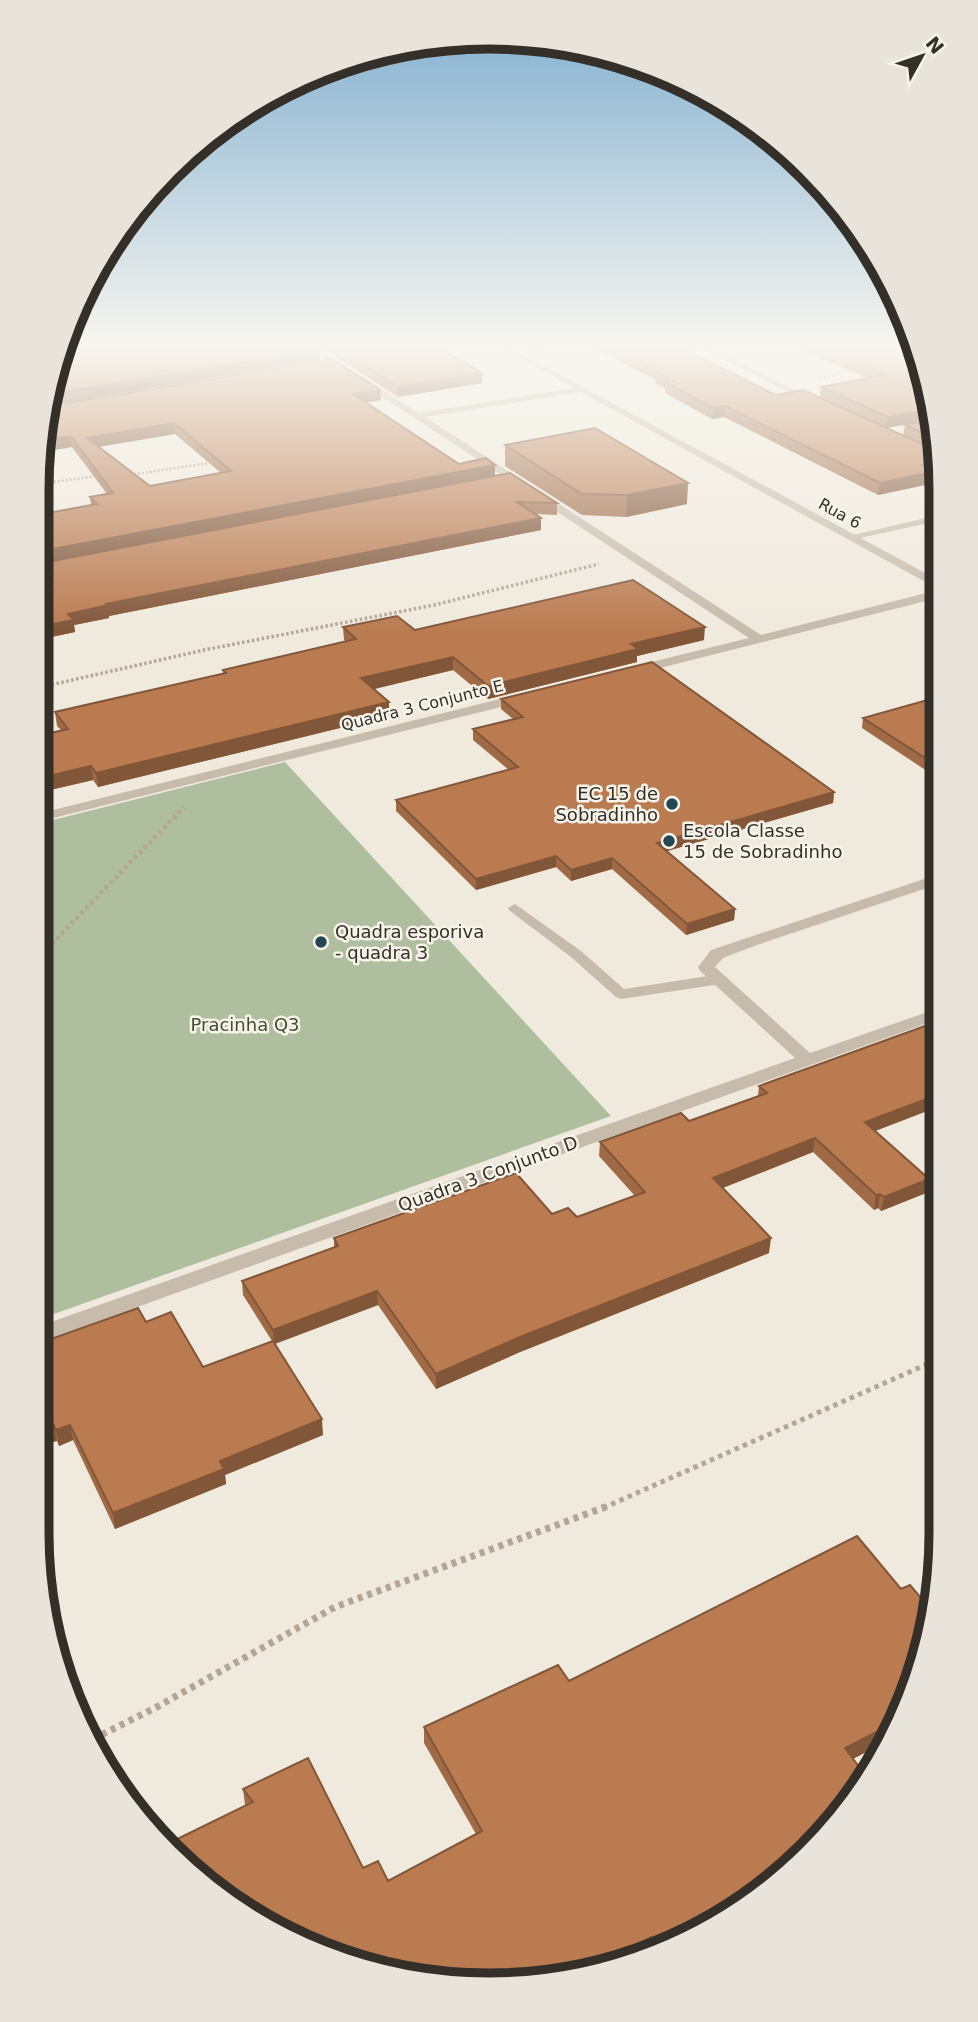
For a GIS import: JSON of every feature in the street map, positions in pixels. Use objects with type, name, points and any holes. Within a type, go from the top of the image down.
[{"type":"street","points":[[456,442],[634,555],[759,639]]},
{"type":"street","name":"Rua 6","points":[[679,442],[929,580]]},
{"type":"street","points":[[497,481],[510,478]]},
{"type":"street","points":[[851,537],[929,520]]},
{"type":"street","points":[[623,673],[929,596]]},
{"type":"street","name":"Quadra 3 Conjunto E","points":[[49,815],[542,693]]},
{"type":"street","points":[[807,1060],[706,967],[717,954],[929,882]]},
{"type":"street","name":"Quadra 3 Conjunto D","points":[[49,1331],[929,1017]]},
{"type":"lane","points":[[515,908],[576,954],[621,994],[721,979]]},
{"type":"path","points":[[125,475],[177,470],[220,460]]},
{"type":"path","points":[[49,483],[105,476]]},
{"type":"path","points":[[49,685],[204,650],[447,603],[634,555]]},
{"type":"path","points":[[49,946],[216,774]]},
{"type":"path","points":[[99,1736],[213,1677],[301,1623],[335,1607],[618,1502],[929,1363]]},
{"type":"green space","name":"Pracinha Q3","points":[[285,762],[611,1116],[49,1316],[49,821]]},
{"type":"building","points":[[76,442],[93,442],[150,486],[231,471],[197,442],[426,442],[459,464],[486,458],[495,465],[49,550],[49,513],[97,504],[90,497],[113,493]]},
{"type":"building","points":[[519,442],[619,442],[688,483],[627,495],[582,494],[505,445]]},
{"type":"building","points":[[798,442],[918,442],[927,446],[928,464],[923,465],[928,467],[928,473],[880,483]]},
{"type":"building","points":[[510,473],[557,503],[517,502],[541,518],[106,604],[108,605],[68,614],[74,620],[49,625],[49,562]]},
{"type":"building","points":[[633,580],[705,627],[631,644],[638,649],[488,686],[453,657],[361,678],[389,702],[96,773],[91,766],[49,776],[49,733],[68,729],[55,712],[226,673],[223,670],[356,639],[343,627],[397,616],[415,630]]},
{"type":"building","points":[[652,662],[834,792],[657,843],[735,909],[687,924],[612,858],[571,870],[556,856],[476,879],[396,800],[518,767],[473,729],[523,717],[501,699]]},
{"type":"building","points":[[929,700],[929,761],[863,718]]},
{"type":"building","points":[[929,1025],[929,1098],[865,1122],[929,1179],[884,1197],[876,1195],[815,1138],[713,1178],[771,1238],[520,1337],[436,1374],[377,1291],[273,1330],[242,1281],[338,1246],[334,1238],[516,1173],[552,1214],[568,1208],[577,1217],[645,1192],[600,1142],[681,1113],[689,1121],[767,1093],[759,1086]]},
{"type":"building","points":[[138,1308],[146,1322],[171,1312],[203,1367],[273,1341],[322,1419],[220,1461],[224,1469],[113,1513],[70,1425],[56,1430],[54,1425],[49,1427],[49,1340]]},
{"type":"building","points":[[857,1536],[901,1589],[910,1585],[923,1601],[906,1674],[884,1728],[845,1748],[860,1768],[820,1823],[779,1864],[733,1899],[681,1929],[653,1941],[651,1937],[625,1951],[575,1965],[518,1972],[460,1972],[403,1965],[348,1950],[294,1928],[221,1882],[174,1840],[253,1802],[243,1789],[308,1758],[363,1868],[378,1861],[388,1881],[482,1831],[424,1727],[558,1665],[569,1681]]},
{"type":"place","name":"EC 15 de Sobradinho","points":[[672,804]]},
{"type":"place","name":"Escola Classe 15 de Sobradinho","points":[[669,841]]},
{"type":"place","name":"Quadra esporiva - quadra 3","points":[[321,942]]}]
